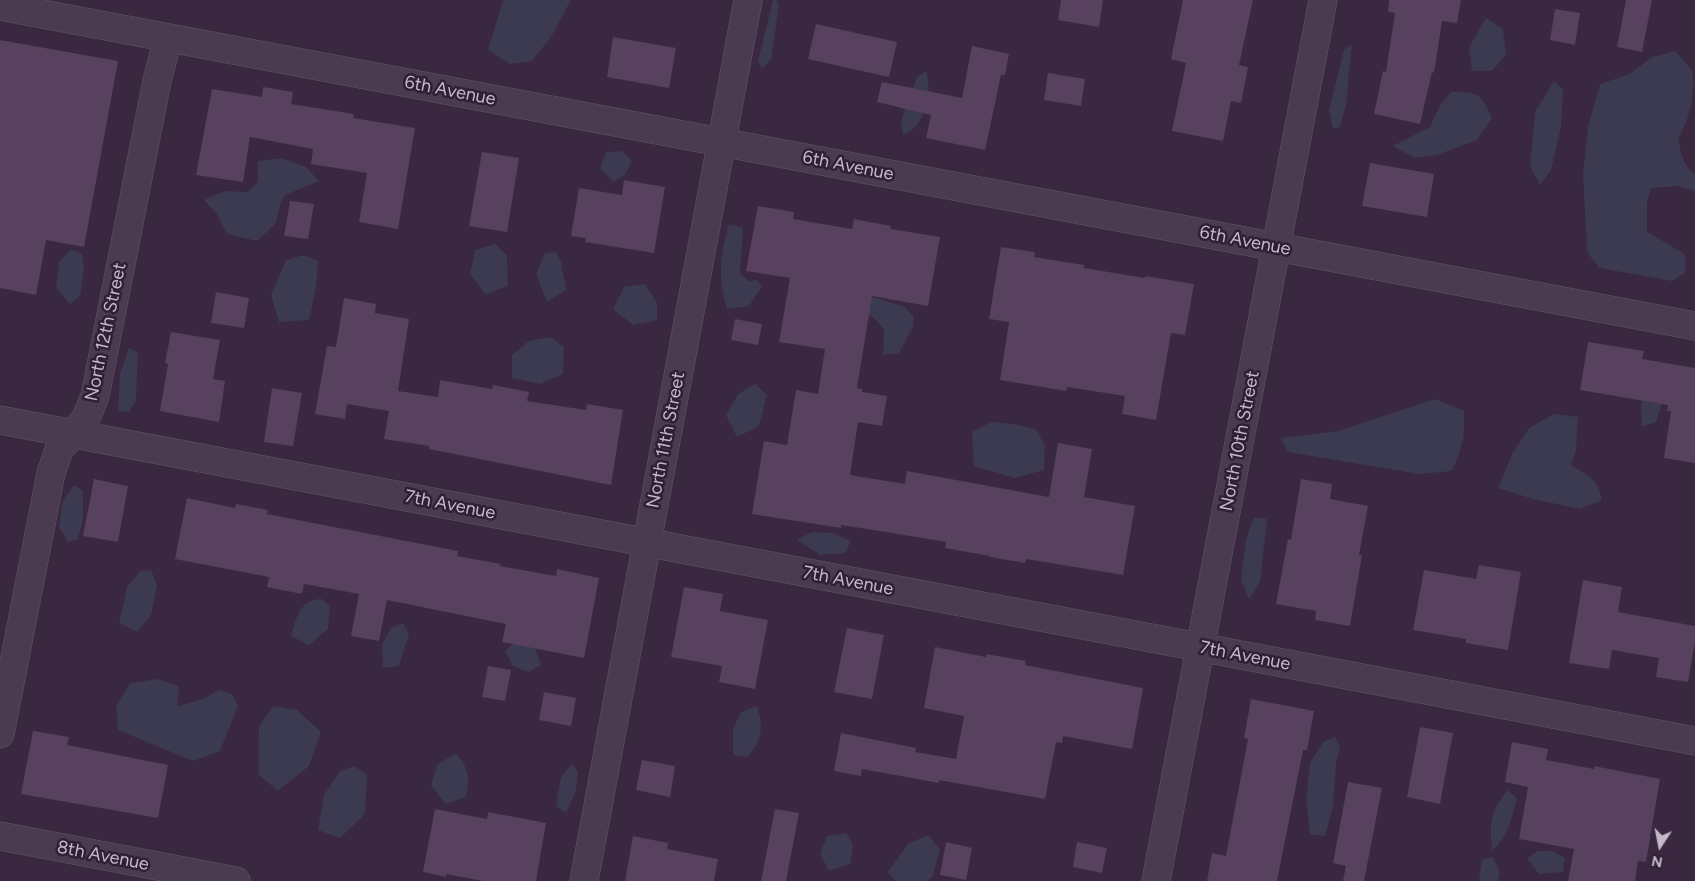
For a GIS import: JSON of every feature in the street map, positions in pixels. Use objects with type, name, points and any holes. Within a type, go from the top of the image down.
[{"type":"street","name":"North 11th Street","points":[[584,881],[748,0]]},
{"type":"street","name":"North 10th Street","points":[[1156,881],[1323,0]]},
{"type":"street","name":"6th Avenue","points":[[0,6],[1695,326]]},
{"type":"street","name":"North 12th Street","points":[[0,734],[51,473],[59,450],[86,418],[95,396],[157,81],[168,38]]},
{"type":"street","name":"7th Avenue","points":[[0,420],[1695,742]]},
{"type":"street","name":"8th Avenue","points":[[0,836],[236,881]]},
{"type":"shaded area","points":[[503,0],[571,0],[551,37],[532,61],[510,64],[488,50]]},
{"type":"shaded area","points":[[773,0],[776,0],[779,6],[771,59],[762,69],[758,61]]},
{"type":"shaded area","points":[[1486,18],[1503,29],[1506,55],[1492,71],[1472,71],[1469,47]]},
{"type":"shaded area","points":[[1352,44],[1346,105],[1340,127],[1333,129],[1329,110],[1344,50]]},
{"type":"shaded area","points":[[1676,51],[1693,74],[1690,108],[1678,139],[1685,163],[1695,173],[1695,191],[1678,186],[1651,188],[1647,203],[1647,232],[1685,254],[1686,272],[1672,281],[1599,268],[1587,252],[1583,173],[1588,127],[1600,84],[1630,74],[1652,57]]},
{"type":"shaded area","points":[[926,71],[929,89],[926,108],[917,125],[903,135],[901,121],[917,77]]},
{"type":"shaded area","points":[[1554,81],[1563,90],[1561,127],[1551,170],[1540,185],[1530,166],[1535,112]]},
{"type":"shaded area","points":[[1451,92],[1473,94],[1485,103],[1492,118],[1477,140],[1437,155],[1415,158],[1393,146],[1430,127],[1440,105]]},
{"type":"shaded area","points":[[622,151],[632,161],[625,175],[613,182],[600,168],[606,152]]},
{"type":"shaded area","points":[[281,158],[306,167],[319,181],[285,195],[280,204],[276,223],[257,241],[227,234],[217,214],[204,200],[224,191],[247,192],[258,182],[258,161]]},
{"type":"shaded area","points":[[729,224],[743,228],[740,273],[749,281],[757,280],[762,286],[749,306],[727,309],[722,286],[721,266],[723,247]]},
{"type":"shaded area","points":[[495,244],[507,255],[508,285],[486,295],[470,274],[475,250]]},
{"type":"shaded area","points":[[71,249],[82,254],[84,268],[80,296],[70,304],[56,288],[59,262]]},
{"type":"shaded area","points":[[556,252],[561,261],[566,290],[547,302],[536,274],[545,253]]},
{"type":"shaded area","points":[[304,255],[318,261],[316,288],[309,320],[279,322],[271,295],[286,260]]},
{"type":"shaded area","points":[[645,284],[657,303],[657,320],[633,325],[613,309],[624,287]]},
{"type":"shaded area","points":[[873,297],[905,307],[914,317],[913,327],[899,353],[883,355],[884,329],[873,317],[844,313],[856,298]]},
{"type":"shaded area","points":[[551,337],[564,347],[563,374],[540,384],[512,378],[512,355],[529,341]]},
{"type":"shaded area","points":[[129,348],[138,352],[136,401],[129,412],[118,411],[120,374]]},
{"type":"shaded area","points":[[1648,374],[1662,403],[1656,422],[1642,427],[1641,403]]},
{"type":"shaded area","points":[[755,384],[767,395],[759,426],[737,437],[726,415],[738,394]]},
{"type":"shaded area","points":[[1435,399],[1464,411],[1462,442],[1452,471],[1419,474],[1288,452],[1280,438],[1338,431]]},
{"type":"shaded area","points":[[1554,414],[1578,417],[1576,450],[1571,465],[1591,478],[1600,492],[1602,500],[1580,509],[1533,499],[1498,488],[1512,454],[1529,428]]},
{"type":"shaded area","points":[[991,422],[1036,429],[1045,446],[1044,470],[1015,478],[974,466],[972,432]]},
{"type":"shaded area","points":[[74,485],[83,491],[83,519],[78,539],[68,542],[59,527],[62,503]]},
{"type":"shaded area","points":[[1254,517],[1267,519],[1260,582],[1249,599],[1241,580],[1246,539]]},
{"type":"shaded area","points":[[812,532],[833,533],[851,541],[845,553],[820,555],[797,540]]},
{"type":"shaded area","points":[[151,570],[157,585],[151,615],[137,632],[119,623],[127,587],[140,571]]},
{"type":"shaded area","points":[[322,599],[330,606],[328,629],[309,645],[291,636],[297,616],[304,606],[314,600]]},
{"type":"shaded area","points":[[403,623],[409,634],[399,666],[383,668],[382,644],[391,628]]},
{"type":"shaded area","points":[[525,642],[536,650],[541,665],[529,672],[513,666],[505,651],[514,643]]},
{"type":"shaded area","points":[[158,679],[179,686],[177,706],[203,699],[219,690],[232,694],[238,706],[220,751],[193,761],[118,730],[116,706],[130,683]]},
{"type":"shaded area","points":[[273,706],[297,710],[321,732],[309,766],[278,791],[258,774],[259,726]]},
{"type":"shaded area","points":[[757,706],[761,721],[759,739],[748,757],[733,755],[733,729],[741,712]]},
{"type":"shaded area","points":[[1335,737],[1340,747],[1336,762],[1333,807],[1325,836],[1310,834],[1306,799],[1310,763],[1323,742]]},
{"type":"shaded area","points":[[456,753],[466,769],[468,784],[466,797],[446,804],[431,786],[437,765]]},
{"type":"shaded area","points":[[572,764],[578,772],[576,791],[566,813],[556,806],[561,777]]},
{"type":"shaded area","points":[[354,766],[367,774],[365,814],[340,838],[318,830],[324,795],[340,771]]},
{"type":"shaded area","points":[[1508,790],[1517,798],[1509,827],[1502,840],[1492,851],[1492,818],[1497,805]]},
{"type":"shaded area","points":[[846,833],[853,845],[850,864],[829,871],[820,854],[827,836]]},
{"type":"shaded area","points":[[928,835],[940,849],[933,876],[927,881],[895,881],[888,872],[908,844]]},
{"type":"shaded area","points":[[1538,851],[1552,851],[1565,858],[1563,872],[1539,874],[1527,858]]},
{"type":"shaded area","points":[[1493,857],[1500,872],[1498,881],[1479,881],[1482,859]]},
{"type":"building","points":[[1061,0],[1103,0],[1099,27],[1058,20]]},
{"type":"building","points":[[1183,0],[1253,0],[1239,65],[1248,67],[1241,103],[1231,101],[1223,141],[1172,131],[1186,63],[1171,59]]},
{"type":"building","points":[[1389,0],[1461,0],[1457,23],[1442,21],[1434,73],[1432,72],[1420,124],[1374,114],[1383,71],[1386,72],[1395,13],[1388,12]]},
{"type":"building","points":[[1626,0],[1652,0],[1642,52],[1617,47]]},
{"type":"building","points":[[1555,9],[1580,13],[1575,45],[1550,40]]},
{"type":"building","points":[[816,24],[897,42],[889,77],[808,59]]},
{"type":"building","points":[[613,37],[676,48],[669,88],[607,77]]},
{"type":"building","points":[[0,40],[118,61],[84,247],[46,240],[36,295],[0,288]]},
{"type":"building","points":[[972,46],[1009,54],[1005,75],[1001,75],[985,150],[926,138],[931,115],[877,102],[882,82],[962,98]]},
{"type":"building","points":[[1048,73],[1085,79],[1081,106],[1044,100]]},
{"type":"building","points":[[263,87],[293,92],[291,104],[354,114],[353,118],[415,128],[398,229],[359,222],[367,173],[311,164],[313,149],[250,137],[243,182],[196,175],[212,89],[262,97]]},
{"type":"building","points":[[482,152],[519,158],[507,232],[469,226]]},
{"type":"building","points":[[1370,163],[1434,174],[1427,217],[1362,206]]},
{"type":"building","points":[[624,180],[665,187],[654,253],[585,242],[586,238],[571,236],[579,188],[622,195]]},
{"type":"building","points":[[290,201],[314,204],[308,239],[284,236]]},
{"type":"building","points":[[758,206],[794,212],[793,219],[852,229],[854,219],[891,226],[891,229],[940,237],[928,306],[872,296],[857,388],[862,389],[862,392],[887,396],[882,426],[858,422],[850,475],[905,484],[907,471],[1049,497],[1058,443],[1092,449],[1084,497],[1135,506],[1123,575],[1026,559],[1025,563],[945,548],[946,542],[841,525],[841,528],[752,514],[764,441],[787,445],[796,390],[818,394],[825,349],[779,342],[790,278],[746,271]]},
{"type":"building","points":[[1001,247],[1035,252],[1034,257],[1084,265],[1084,268],[1194,284],[1185,335],[1171,333],[1156,420],[1122,414],[1125,396],[1067,387],[1066,391],[1000,380],[1009,322],[989,319]]},
{"type":"building","points":[[216,292],[249,298],[244,328],[211,323]]},
{"type":"building","points":[[344,298],[376,304],[375,313],[409,319],[398,391],[438,397],[440,380],[492,389],[493,385],[529,392],[527,401],[586,410],[587,404],[623,410],[611,485],[429,449],[429,446],[384,439],[389,411],[347,404],[345,419],[315,414],[327,346],[336,347]]},
{"type":"building","points":[[735,319],[762,324],[758,345],[731,340]]},
{"type":"building","points":[[171,332],[220,340],[213,379],[225,381],[219,422],[160,411],[168,364],[165,363]]},
{"type":"building","points":[[1588,342],[1644,351],[1642,359],[1695,368],[1695,463],[1664,458],[1671,411],[1667,411],[1668,405],[1580,390]]},
{"type":"building","points":[[272,388],[302,393],[293,446],[264,442]]},
{"type":"building","points":[[94,479],[128,486],[118,542],[83,536]]},
{"type":"building","points":[[1301,479],[1332,484],[1330,499],[1368,506],[1359,555],[1362,555],[1350,626],[1315,620],[1316,611],[1276,604],[1288,539],[1291,540]]},
{"type":"building","points":[[187,498],[235,508],[236,504],[268,510],[267,514],[458,551],[457,556],[501,564],[500,566],[556,576],[557,569],[599,578],[584,658],[502,642],[506,624],[387,600],[379,641],[351,636],[359,594],[304,584],[302,594],[267,587],[269,577],[175,559]]},
{"type":"building","points":[[1479,565],[1521,572],[1508,650],[1466,643],[1466,639],[1413,630],[1424,570],[1476,579]]},
{"type":"building","points":[[1583,580],[1622,587],[1618,612],[1695,626],[1695,641],[1688,682],[1656,677],[1659,658],[1612,650],[1609,669],[1569,663]]},
{"type":"building","points":[[684,587],[723,594],[720,611],[768,620],[755,689],[719,682],[722,666],[671,657]]},
{"type":"building","points":[[847,628],[884,635],[872,699],[834,692]]},
{"type":"building","points":[[935,647],[986,657],[986,654],[1026,661],[1025,665],[1143,688],[1132,749],[1063,736],[1062,743],[1056,742],[1045,799],[939,780],[939,783],[862,769],[861,776],[834,771],[841,733],[916,748],[915,752],[956,759],[964,716],[924,708]]},
{"type":"building","points":[[488,666],[511,670],[505,701],[482,697]]},
{"type":"building","points":[[544,692],[576,698],[571,726],[539,720]]},
{"type":"building","points":[[1251,699],[1314,711],[1307,750],[1303,750],[1277,881],[1207,881],[1212,853],[1226,856],[1248,739],[1244,738]]},
{"type":"building","points":[[1420,727],[1453,733],[1440,804],[1407,797]]},
{"type":"building","points":[[33,731],[69,737],[67,745],[168,765],[158,818],[21,794]]},
{"type":"building","points":[[1512,742],[1548,749],[1546,760],[1594,769],[1594,766],[1660,779],[1646,862],[1638,861],[1635,881],[1568,881],[1574,849],[1519,839],[1528,787],[1505,782]]},
{"type":"building","points":[[642,760],[675,766],[670,797],[636,790]]},
{"type":"building","points":[[1348,782],[1382,788],[1364,881],[1343,881],[1346,866],[1333,863]]},
{"type":"building","points":[[435,809],[487,819],[488,812],[546,823],[536,881],[483,881],[446,874],[446,877],[423,872]]},
{"type":"building","points":[[775,809],[799,813],[786,881],[761,881]]},
{"type":"building","points":[[633,836],[668,843],[667,849],[718,859],[714,881],[625,881]]},
{"type":"building","points":[[946,842],[972,848],[966,880],[940,875]]},
{"type":"building","points":[[1077,842],[1107,848],[1102,873],[1073,867]]}]
